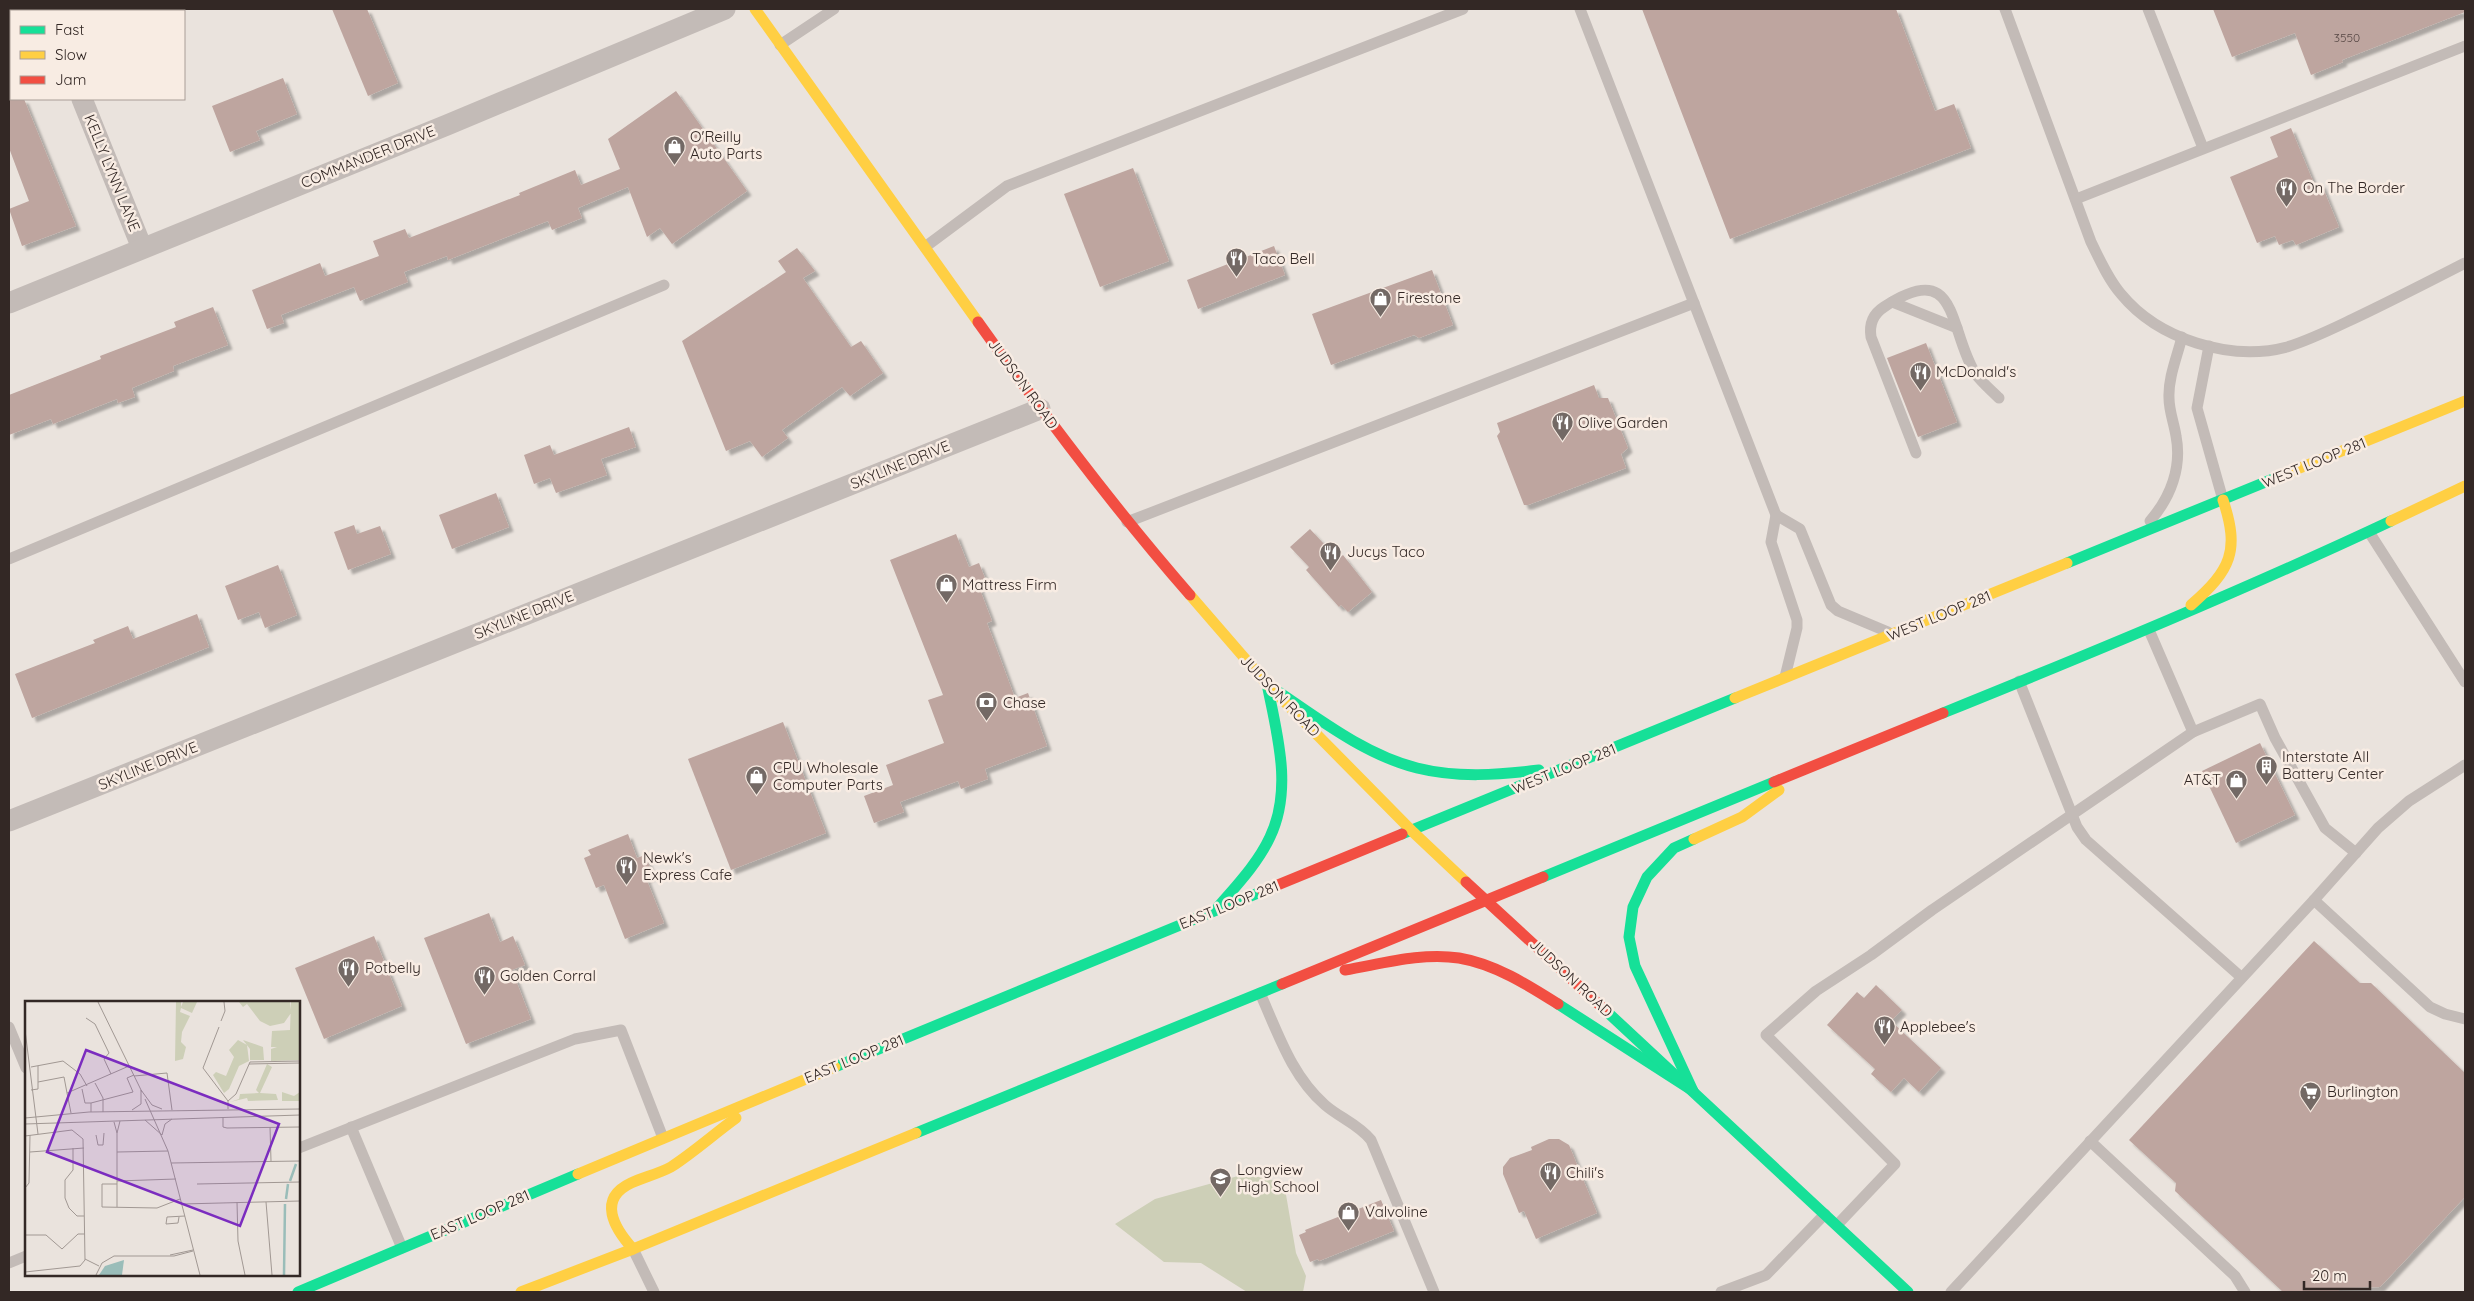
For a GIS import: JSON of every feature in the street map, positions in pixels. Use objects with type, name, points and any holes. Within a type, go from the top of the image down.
[{"type":"main road","name":"JUDSON ROAD","points":[[755,9],[1040,409],[1127,522],[1267,684],[1413,832],[1908,1292]]},
{"type":"main road","name":"WEST LOOP 281","points":[[1413,832],[2465,401]]},
{"type":"main road","points":[[521,1292],[633,1249],[2019,681],[2149,630],[2369,532],[2465,486]]},
{"type":"main road","points":[[2174,619],[2215,582],[2228,558],[2233,540],[2223,500]]},
{"type":"main road","points":[[1267,684],[1379,753],[1420,768],[1442,772],[1491,774],[1573,765]]},
{"type":"main road","points":[[1215,910],[1249,870],[1263,850],[1278,815],[1282,764],[1267,684]]},
{"type":"main road","points":[[1693,1091],[1634,966],[1629,937],[1636,900],[1647,877],[1674,848],[1742,817],[1811,766]]},
{"type":"main road","name":"EAST LOOP 281","points":[[298,1292],[662,1138],[1215,910],[1413,832]]},
{"type":"main road","points":[[1290,981],[1413,958],[1444,957],[1471,960],[1501,970],[1530,986],[1693,1091]]},
{"type":"main road","points":[[633,1249],[618,1232],[611,1215],[611,1205],[619,1192],[632,1183],[670,1168],[767,1095]]},
{"type":"street","name":"COMMANDER DRIVE","points":[[9,303],[438,129],[725,9]]},
{"type":"street","name":"KELLY LYNN LANE","points":[[82,100],[142,248]]},
{"type":"street","name":"SKYLINE DRIVE","points":[[9,822],[1040,409]]},
{"type":"lane","points":[[780,45],[834,9]]},
{"type":"lane","points":[[925,247],[1007,186],[1463,9]]},
{"type":"lane","points":[[1580,9],[1776,515],[1770,542],[1797,620],[1797,628],[1784,680]]},
{"type":"lane","points":[[2005,9],[2099,259],[2121,295],[2146,317],[2182,338],[2208,346],[2246,352],[2287,347],[2330,330],[2465,263]]},
{"type":"lane","points":[[2148,9],[2203,148]]},
{"type":"lane","points":[[2076,199],[2465,46]]},
{"type":"lane","points":[[9,559],[664,286]]},
{"type":"lane","points":[[1916,453],[1871,337],[1871,322],[1875,315],[1892,302],[1919,290],[1935,292],[1944,299],[1975,373],[1999,398]]},
{"type":"lane","points":[[1892,302],[1957,328]]},
{"type":"lane","points":[[1127,522],[1694,303]]},
{"type":"lane","points":[[2138,535],[2162,506],[2174,481],[2177,446],[2170,409],[2169,389],[2182,338]]},
{"type":"lane","points":[[2208,346],[2197,408],[2223,500]]},
{"type":"lane","points":[[1776,515],[1800,530],[1831,605],[1838,611],[1894,635]]},
{"type":"lane","points":[[2369,532],[2465,682]]},
{"type":"lane","points":[[2149,630],[2193,732]]},
{"type":"lane","points":[[2019,681],[2081,834],[2092,846],[2241,977]]},
{"type":"lane","points":[[1837,1225],[1895,1164],[1766,1035],[1816,991],[2193,732],[2260,704],[2275,738],[2325,828],[2356,853]]},
{"type":"lane","points":[[1952,1292],[2392,814],[2465,765]]},
{"type":"lane","points":[[2314,900],[2430,1007],[2444,1014],[2465,1019]]},
{"type":"lane","points":[[1260,993],[1289,1060],[1301,1079],[1325,1105],[1363,1130],[1371,1140],[1434,1292]]},
{"type":"lane","points":[[9,1027],[25,1066]]},
{"type":"lane","points":[[300,1148],[575,1039],[621,1030],[662,1138]]},
{"type":"lane","points":[[351,1127],[402,1248]]},
{"type":"lane","points":[[2090,1141],[2235,1276],[2245,1292]]},
{"type":"lane","points":[[1721,1292],[1766,1274],[1825,1214]]},
{"type":"lane","points":[[633,1249],[654,1292]]},
{"type":"lane","points":[[9,1263],[25,1256]]},
{"type":"green space","points":[[1238,1176],[1259,1177],[1284,1183],[1296,1253],[1306,1276],[1303,1292],[1247,1292],[1201,1263],[1164,1262],[1115,1224],[1155,1199]]},
{"type":"building","points":[[332,9],[367,9],[398,83],[368,96]]},
{"type":"building","points":[[1642,9],[1896,9],[1935,111],[1954,104],[1971,148],[1730,239]]},
{"type":"building","points":[[2213,9],[2465,9],[2465,12],[2342,60],[2343,62],[2311,75],[2295,33],[2232,57]]},
{"type":"building","points":[[283,78],[297,114],[256,131],[260,140],[230,152],[212,106]]},
{"type":"building","points":[[676,91],[747,191],[672,244],[660,228],[647,237],[628,187],[578,208],[582,218],[552,230],[548,221],[448,260],[447,256],[404,272],[408,282],[360,301],[354,287],[281,315],[284,323],[267,329],[252,290],[320,263],[325,276],[379,256],[373,241],[405,229],[409,238],[520,195],[519,193],[575,170],[581,185],[620,169],[608,139]]},
{"type":"building","points":[[9,99],[24,100],[76,226],[22,246],[9,209],[29,201],[9,148]]},
{"type":"building","name":"On The Border","points":[[2291,128],[2315,186],[2321,183],[2339,227],[2296,245],[2293,240],[2279,245],[2275,236],[2257,243],[2230,177],[2278,157],[2270,137]]},
{"type":"building","points":[[1133,168],[1169,261],[1100,287],[1064,194]]},
{"type":"building","name":"Taco Bell","points":[[1274,246],[1285,275],[1198,309],[1187,280]]},
{"type":"building","points":[[797,248],[815,271],[803,278],[851,347],[861,341],[883,373],[850,396],[842,387],[782,430],[788,438],[762,457],[750,441],[726,451],[682,341],[786,272],[778,261]]},
{"type":"building","name":"Firestone","points":[[1432,270],[1453,325],[1419,338],[1414,335],[1331,365],[1312,314]]},
{"type":"building","points":[[213,307],[228,345],[173,366],[174,371],[132,388],[135,397],[118,403],[117,399],[53,424],[51,419],[9,435],[9,395],[101,359],[100,356],[176,327],[174,322]]},
{"type":"building","name":"McDonald's","points":[[1926,343],[1957,422],[1918,437],[1887,358]]},
{"type":"building","name":"Olive Garden","points":[[1594,385],[1599,398],[1608,398],[1628,448],[1621,454],[1626,468],[1524,505],[1497,436],[1500,432],[1497,423]]},
{"type":"building","points":[[629,427],[636,447],[601,459],[607,475],[556,493],[550,478],[534,484],[524,455],[550,445],[554,455]]},
{"type":"building","points":[[496,493],[509,527],[452,549],[439,515]]},
{"type":"building","points":[[354,525],[357,534],[380,526],[391,554],[348,570],[334,532]]},
{"type":"building","name":"Jucys Taco","points":[[1310,529],[1338,559],[1343,555],[1372,592],[1348,612],[1341,605],[1339,607],[1306,570],[1309,567],[1290,547]]},
{"type":"building","points":[[956,534],[969,567],[979,563],[987,583],[979,587],[992,621],[987,623],[1015,698],[1028,693],[1047,746],[985,769],[988,779],[961,789],[958,781],[900,802],[904,812],[874,823],[864,796],[893,785],[886,765],[944,743],[928,700],[943,695],[890,560]]},
{"type":"building","points":[[278,565],[297,615],[265,628],[259,612],[238,620],[225,586]]},
{"type":"building","points":[[197,614],[209,647],[32,718],[15,674],[95,643],[93,640],[128,626],[133,639]]},
{"type":"building","name":"CPU Wholesale Computer Parts","points":[[783,722],[826,833],[731,870],[688,759]]},
{"type":"building","points":[[2260,743],[2295,815],[2236,843],[2202,771]]},
{"type":"building","name":"Newk's Express Cafe","points":[[628,834],[637,858],[645,855],[653,875],[646,878],[664,923],[625,939],[604,885],[596,888],[584,858],[591,855],[588,850]]},
{"type":"building","name":"Golden Corral","points":[[489,913],[500,942],[513,936],[525,965],[512,970],[531,1019],[466,1044],[424,938]]},
{"type":"building","name":"Potbelly","points":[[374,936],[402,1006],[324,1039],[295,968]]},
{"type":"building","name":"Burlington","points":[[2314,941],[2360,983],[2371,983],[2465,1073],[2465,1197],[2380,1287],[2339,1288],[2339,1292],[2283,1292],[2175,1191],[2176,1183],[2129,1140]]},
{"type":"building","name":"Applebee's","points":[[1876,985],[1902,1010],[1891,1021],[1941,1068],[1919,1092],[1904,1078],[1891,1092],[1871,1074],[1875,1069],[1827,1025],[1857,992],[1864,998]]},
{"type":"building","name":"Chili's","points":[[1549,1139],[1559,1139],[1569,1145],[1597,1213],[1536,1239],[1524,1211],[1519,1213],[1503,1174],[1503,1167],[1510,1158],[1532,1150],[1531,1147]]},
{"type":"building","name":"Valvoline","points":[[1381,1200],[1394,1231],[1319,1261],[1318,1259],[1310,1262],[1299,1235],[1306,1232],[1305,1230]]},
{"type":"traffic: fast","points":[[2067,563],[2290,472]]},
{"type":"traffic: fast","points":[[1943,713],[2168,620],[2280,572],[2391,521]]},
{"type":"traffic: fast","points":[[1267,684],[1339,732],[1397,762],[1432,771],[1462,774],[1493,774],[1539,770]]},
{"type":"traffic: fast","points":[[1218,907],[1247,874],[1265,847],[1277,819],[1281,800],[1281,761],[1267,684]]},
{"type":"traffic: fast","points":[[1402,834],[1735,698]]},
{"type":"traffic: fast","points":[[1543,877],[1774,782]]},
{"type":"traffic: fast","points":[[1693,1091],[1635,966],[1629,937],[1633,907],[1647,877],[1674,848],[1694,839]]},
{"type":"traffic: fast","points":[[835,1067],[1263,891]]},
{"type":"traffic: fast","points":[[916,1133],[1282,984]]},
{"type":"traffic: fast","points":[[1558,1004],[1693,1091]]},
{"type":"traffic: fast","points":[[1604,1009],[1908,1292]]},
{"type":"traffic: fast","points":[[298,1292],[578,1174]]},
{"type":"traffic: slow","points":[[755,9],[978,322]]},
{"type":"traffic: slow","points":[[2290,472],[2465,401]]},
{"type":"traffic: slow","points":[[2391,521],[2465,486]]},
{"type":"traffic: slow","points":[[2191,605],[2215,581],[2223,570],[2228,558],[2231,546],[2231,533],[2223,500]]},
{"type":"traffic: slow","points":[[1735,698],[2067,563]]},
{"type":"traffic: slow","points":[[1190,595],[1267,684],[1413,832],[1466,882]]},
{"type":"traffic: slow","points":[[1694,839],[1742,817],[1779,790]]},
{"type":"traffic: slow","points":[[578,1174],[835,1067]]},
{"type":"traffic: slow","points":[[633,1249],[615,1223],[612,1214],[614,1197],[631,1183],[671,1167],[736,1118]]},
{"type":"traffic: slow","points":[[521,1292],[633,1249],[916,1133]]},
{"type":"traffic: jam","points":[[978,322],[1081,461],[1134,529],[1190,595]]},
{"type":"traffic: jam","points":[[1774,782],[1943,713]]},
{"type":"traffic: jam","points":[[1263,891],[1402,834]]},
{"type":"traffic: jam","points":[[1282,984],[1543,877]]},
{"type":"traffic: jam","points":[[1466,882],[1604,1009]]},
{"type":"traffic: jam","points":[[1345,970],[1431,956],[1459,958],[1498,970],[1558,1004]]},
{"type":"place","name":"O'Reilly Auto Parts","points":[[674,165]]},
{"type":"place","name":"On The Border","points":[[2287,207]]},
{"type":"place","name":"Taco Bell","points":[[1236,278]]},
{"type":"place","name":"Firestone","points":[[1381,317]]},
{"type":"place","name":"McDonald's","points":[[1920,391]]},
{"type":"place","name":"Olive Garden","points":[[1562,442]]},
{"type":"place","name":"Jucys Taco","points":[[1331,571]]},
{"type":"place","name":"Mattress Firm","points":[[946,604]]},
{"type":"place","name":"Chase","points":[[987,722]]},
{"type":"place","name":"Interstate All Battery Center","points":[[2266,785]]},
{"type":"place","name":"CPU Wholesale Computer Parts","points":[[757,796]]},
{"type":"place","name":"AT&T","points":[[2237,799]]},
{"type":"place","name":"Newk's Express Cafe","points":[[627,886]]},
{"type":"place","name":"Potbelly","points":[[349,987]]},
{"type":"place","name":"Golden Corral","points":[[484,995]]},
{"type":"place","name":"Applebee's","points":[[1884,1046]]},
{"type":"place","name":"Burlington","points":[[2311,1111]]},
{"type":"place","name":"Chili's","points":[[1550,1192]]},
{"type":"place","name":"Longview High School","points":[[1221,1198]]},
{"type":"place","name":"Valvoline","points":[[1349,1231]]}]
